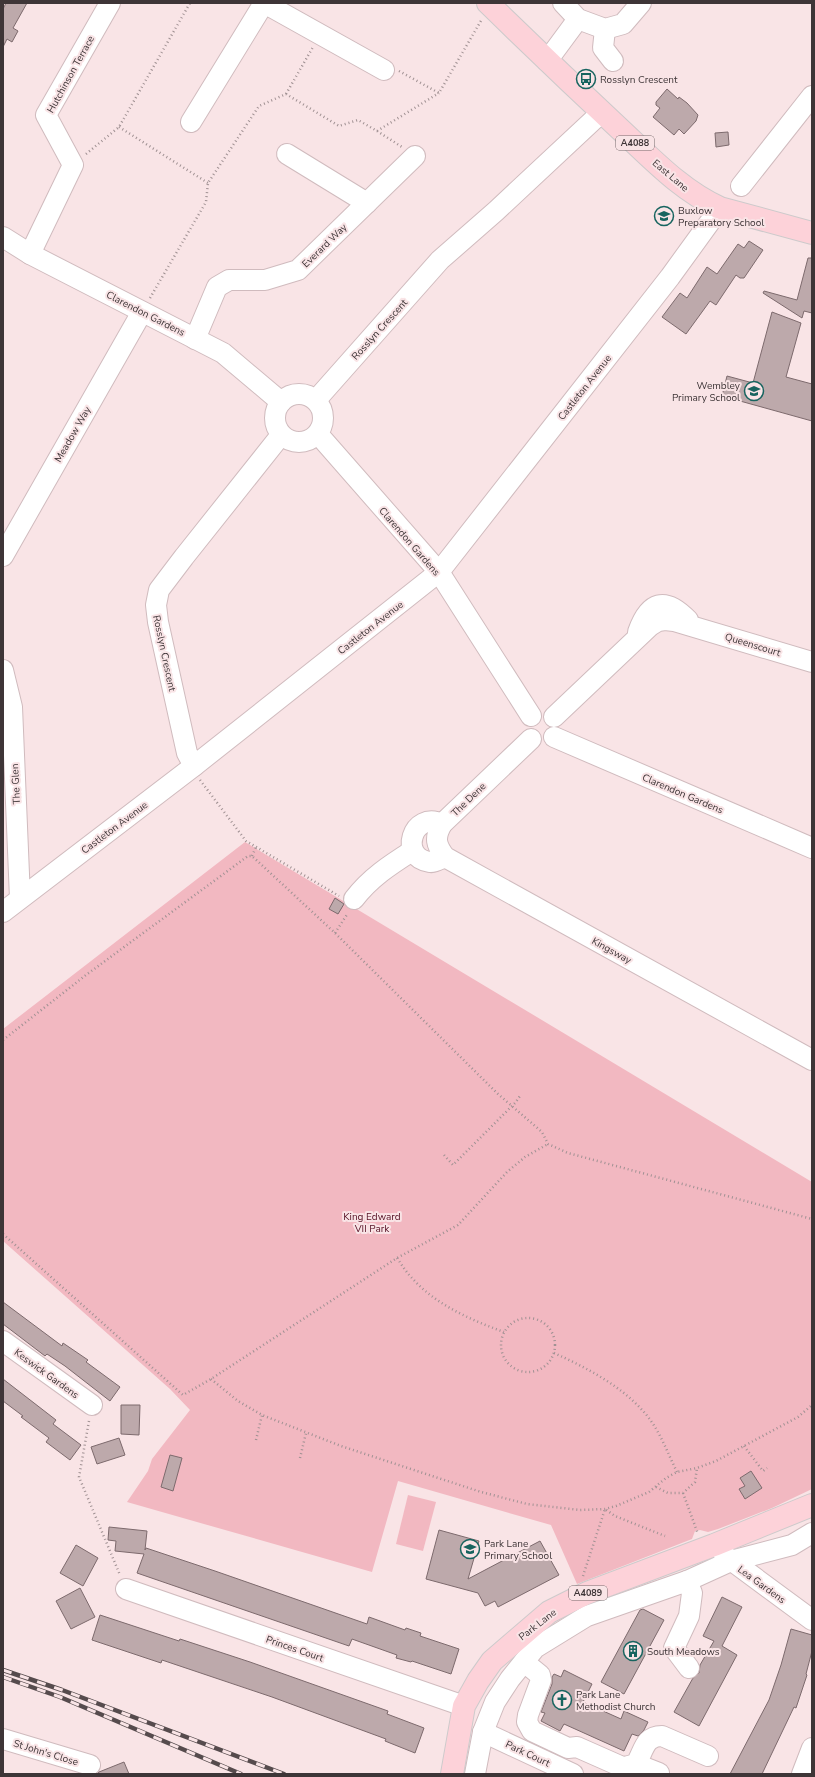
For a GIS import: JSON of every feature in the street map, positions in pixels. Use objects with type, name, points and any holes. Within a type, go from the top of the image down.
[{"type":"main road","name":"East Lane","points":[[489,4],[547,61],[658,165],[688,189],[709,203],[720,208],[812,233]]},
{"type":"main road","name":"Park Lane","points":[[452,1774],[464,1706],[478,1681],[492,1661],[549,1612],[587,1593],[710,1547],[812,1505]]},
{"type":"street","name":"Hutchinson Terrace","points":[[73,165],[46,115],[110,3]]},
{"type":"street","points":[[191,122],[264,3],[384,70]]},
{"type":"street","points":[[563,3],[578,19],[606,29],[623,24],[641,3]]},
{"type":"street","points":[[547,61],[578,19]]},
{"type":"street","points":[[606,29],[603,48],[613,61]]},
{"type":"street","points":[[741,186],[812,96]]},
{"type":"street","name":"Rosslyn Crescent","points":[[316,400],[440,260],[496,211],[602,112]]},
{"type":"street","points":[[287,154],[367,203]]},
{"type":"street","name":"Everard Way","points":[[195,339],[217,287],[229,280],[265,280],[298,270],[415,156]]},
{"type":"street","points":[[30,254],[73,165]]},
{"type":"street","name":"Castleton Avenue","points":[[3,912],[193,767],[439,572],[670,277],[720,208]]},
{"type":"street","name":"Clarendon Gardens","points":[[3,237],[30,254],[223,353],[281,402]]},
{"type":"street","name":"Meadow Way","points":[[3,556],[142,312]]},
{"type":"street","points":[[295,394],[304,394],[316,400],[321,406],[324,414],[324,423],[318,434],[311,440],[303,442],[294,442],[281,434],[275,419],[276,411],[281,402],[287,397],[295,394]]},
{"type":"street","name":"Rosslyn Crescent","points":[[193,767],[187,754],[158,622],[156,605],[159,590],[281,434]]},
{"type":"street","name":"Clarendon Gardens","points":[[318,434],[439,572],[531,716]]},
{"type":"street","name":"Queenscourt","points":[[554,717],[650,626],[658,621],[665,620],[693,626],[812,662]]},
{"type":"street","name":"The Glen","points":[[3,670],[12,708],[20,898]]},
{"type":"street","points":[[541,712],[546,712],[554,717],[557,727],[554,737],[548,742],[543,743],[538,743],[531,739],[526,729],[526,724],[531,716],[541,712]]},
{"type":"street","name":"Clarendon Gardens","points":[[554,737],[812,848]]},
{"type":"street","name":"The Dene","points":[[412,851],[412,838],[417,827],[426,822],[435,821],[442,824],[531,739]]},
{"type":"street","points":[[354,902],[365,886],[376,875],[412,851],[419,858],[431,862],[445,857],[437,846],[437,832],[442,824]]},
{"type":"street","name":"Kingsway","points":[[445,857],[812,1060]]},
{"type":"street","name":"Keswick Gardens","points":[[3,1341],[92,1405]]},
{"type":"street","name":"Park Lane","points":[[475,1774],[483,1732],[495,1702],[535,1648],[587,1616],[687,1581],[731,1561],[792,1545],[812,1534]]},
{"type":"street","name":"Lea Gardens","points":[[710,1547],[812,1620]]},
{"type":"street","points":[[687,1581],[692,1593],[689,1616],[674,1648],[689,1668]]},
{"type":"street","name":"Princes Court","points":[[126,1590],[464,1706]]},
{"type":"street","points":[[524,1662],[540,1675],[541,1680],[528,1715],[527,1722],[532,1731],[568,1748],[577,1747],[620,1766],[625,1767],[636,1764],[660,1773]]},
{"type":"street","name":"Park Court","points":[[483,1732],[573,1774]]},
{"type":"street","points":[[636,1764],[648,1741],[656,1736],[662,1736],[708,1756]]},
{"type":"street","name":"St John's Close","points":[[3,1739],[90,1765]]},
{"type":"street","points":[[802,1774],[812,1748]]},
{"type":"path","points":[[73,165],[119,127],[190,3]]},
{"type":"path","points":[[377,131],[439,93],[489,4]]},
{"type":"path","points":[[142,312],[206,202],[208,183],[259,106],[286,94],[320,35]]},
{"type":"path","points":[[384,70],[398,70],[439,93]]},
{"type":"path","points":[[286,94],[338,126],[358,120],[415,156]]},
{"type":"path","points":[[119,127],[208,183]]},
{"type":"path","points":[[193,767],[246,841],[354,902],[335,933]]},
{"type":"path","points":[[252,856],[256,847]]},
{"type":"path","points":[[3,1040],[86,975],[248,856],[252,856]]},
{"type":"path","points":[[252,856],[335,933],[512,1106],[542,1132],[548,1144],[568,1154],[787,1214],[812,1219]]},
{"type":"path","points":[[444,1155],[453,1165],[512,1106],[520,1096]]},
{"type":"path","points":[[3,1234],[183,1395],[211,1379],[397,1258],[458,1225],[507,1172],[526,1157],[548,1144]]},
{"type":"path","points":[[397,1258],[411,1278],[441,1303],[467,1317],[504,1332]]},
{"type":"path","points":[[525,1318],[542,1322],[549,1328],[553,1336],[555,1344],[554,1353],[550,1361],[538,1371],[521,1372],[507,1363],[503,1356],[501,1348],[504,1332],[513,1323],[525,1318]]},
{"type":"path","points":[[554,1353],[596,1374],[628,1397],[643,1411],[654,1425],[677,1472]]},
{"type":"path","points":[[211,1379],[233,1398],[262,1415],[306,1433],[450,1482],[527,1504],[580,1510],[605,1509],[642,1495],[677,1472],[697,1468],[716,1461],[798,1417],[812,1405]]},
{"type":"path","points":[[92,1405],[79,1477],[126,1590]]},
{"type":"path","points":[[256,1440],[262,1415]]},
{"type":"path","points":[[300,1458],[306,1433]]},
{"type":"path","points":[[744,1446],[763,1471],[767,1468]]},
{"type":"path","points":[[656,1487],[668,1493],[682,1493],[695,1482],[697,1468]]},
{"type":"path","points":[[682,1493],[710,1547]]},
{"type":"path","points":[[605,1509],[615,1516],[665,1536]]},
{"type":"path","points":[[587,1593],[582,1578],[605,1509]]},
{"type":"green space","name":"King Edward VII Park","points":[[245,842],[812,1182],[812,1489],[772,1508],[718,1529],[708,1532],[700,1530],[695,1531],[692,1539],[577,1584],[551,1525],[398,1481],[372,1572],[127,1502],[148,1471],[152,1459],[190,1410],[170,1389],[3,1241],[3,1029]]},
{"type":"green space","points":[[408,1495],[436,1502],[423,1551],[396,1544]]},
{"type":"building","points":[[6,3],[27,3],[13,28],[18,31],[12,42],[7,39],[3,47],[3,9]]},
{"type":"building","points":[[667,89],[678,99],[679,97],[687,103],[698,115],[696,121],[684,134],[679,129],[674,135],[653,117],[660,108],[656,105],[656,102]]},
{"type":"building","points":[[728,132],[729,145],[716,147],[715,133]]},
{"type":"building","points":[[749,241],[763,250],[744,278],[740,278],[736,275],[716,305],[710,301],[686,334],[662,317],[680,293],[687,298],[707,267],[717,274],[738,244],[744,248]]},
{"type":"building","points":[[808,258],[812,258],[812,313],[804,311],[802,318],[763,293],[764,291],[797,300]]},
{"type":"building","points":[[772,312],[801,323],[786,377],[812,384],[812,421],[722,396],[727,376],[753,383]]},
{"type":"building","points":[[335,898],[344,904],[338,914],[329,909]]},
{"type":"building","points":[[3,1302],[62,1346],[63,1343],[88,1360],[86,1362],[120,1387],[110,1401],[65,1366],[47,1354],[45,1356],[3,1324]]},
{"type":"building","points":[[3,1379],[56,1420],[53,1424],[81,1445],[70,1460],[46,1442],[49,1438],[3,1401]]},
{"type":"building","points":[[121,1405],[140,1405],[139,1435],[121,1434]]},
{"type":"building","points":[[119,1438],[125,1455],[97,1464],[91,1447]]},
{"type":"building","points":[[170,1455],[182,1458],[173,1491],[161,1487]]},
{"type":"building","points":[[751,1471],[762,1488],[745,1499],[739,1489],[745,1486],[740,1478]]},
{"type":"building","points":[[109,1527],[147,1531],[145,1550],[146,1548],[215,1571],[367,1624],[369,1617],[405,1630],[406,1628],[421,1633],[420,1636],[459,1649],[451,1674],[412,1661],[396,1658],[397,1655],[352,1639],[349,1646],[137,1573],[144,1554],[115,1551],[116,1541],[108,1540]]},
{"type":"building","points":[[439,1530],[479,1541],[468,1579],[540,1541],[559,1575],[498,1607],[495,1601],[485,1606],[478,1593],[426,1579]]},
{"type":"building","points":[[76,1545],[98,1558],[83,1586],[60,1573]]},
{"type":"building","points":[[80,1588],[95,1617],[71,1629],[56,1601]]},
{"type":"building","points":[[722,1597],[742,1607],[722,1646],[737,1655],[699,1726],[674,1712],[693,1678],[699,1673],[700,1665],[714,1641],[703,1636]]},
{"type":"building","name":"South Meadows","points":[[643,1609],[664,1620],[624,1694],[601,1682],[640,1610]]},
{"type":"building","points":[[100,1615],[250,1662],[388,1711],[387,1714],[424,1728],[415,1753],[385,1741],[386,1739],[272,1697],[162,1660],[161,1663],[92,1640]]},
{"type":"building","points":[[791,1629],[812,1635],[812,1651],[807,1675],[796,1708],[794,1707],[762,1774],[730,1774],[769,1700]]},
{"type":"building","points":[[564,1670],[592,1684],[583,1702],[621,1719],[624,1711],[648,1722],[644,1730],[638,1736],[632,1734],[624,1751],[564,1724],[560,1731],[541,1721],[545,1713],[541,1712],[552,1684],[552,1677],[554,1674],[561,1677]]},
{"type":"building","points":[[124,1762],[129,1774],[97,1774],[99,1772]]},
{"type":"railway","points":[[3,1670],[62,1690],[284,1774]]},
{"type":"railway","points":[[3,1677],[60,1697],[241,1774]]},
{"type":"place","name":"Rosslyn Crescent","points":[[586,79]]},
{"type":"place","name":"Buxlow Preparatory School","points":[[664,216]]},
{"type":"place","name":"Wembley Primary School","points":[[754,391]]},
{"type":"place","name":"Park Lane Primary School","points":[[470,1549]]},
{"type":"place","name":"South Meadows","points":[[633,1651]]},
{"type":"place","name":"Park Lane Methodist Church","points":[[562,1700]]}]
